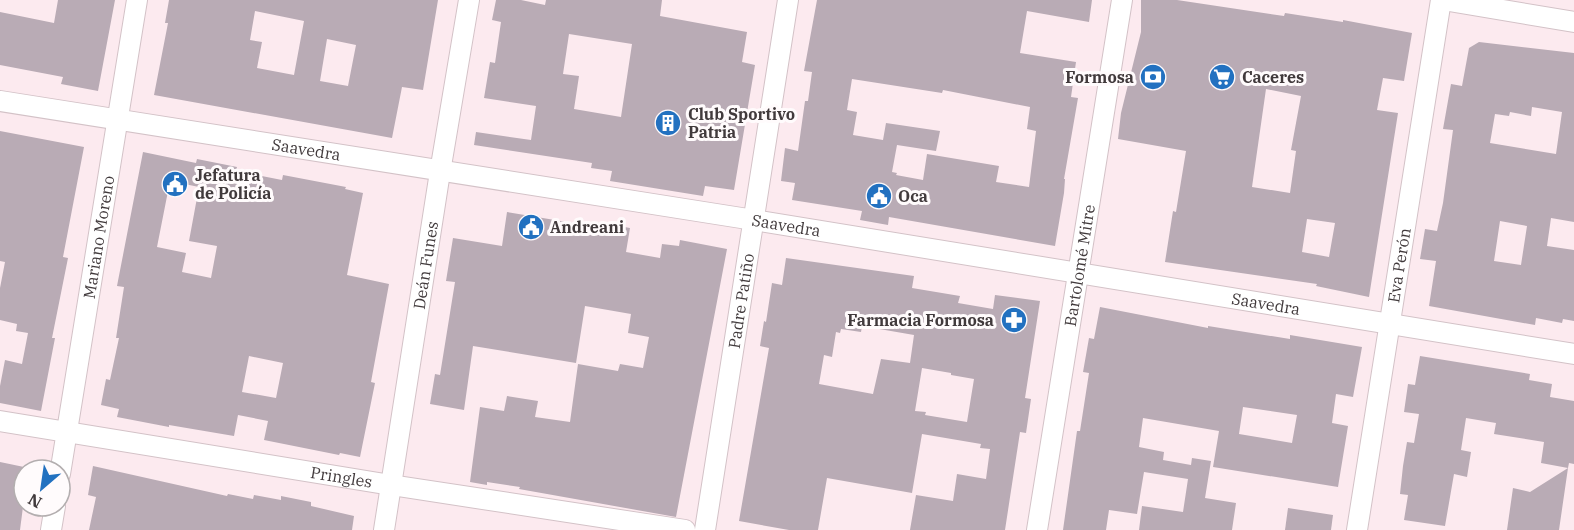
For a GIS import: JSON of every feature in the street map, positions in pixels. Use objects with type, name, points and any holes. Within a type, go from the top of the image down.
[{"type":"street","name":"Mariano Moreno","points":[[63,458],[137,0]]},
{"type":"street","name":"Deán Funes","points":[[384,530],[469,0]]},
{"type":"street","name":"Padre Patiño","points":[[705,530],[788,0]]},
{"type":"street","name":"Bartolomé Mitre","points":[[1037,530],[1122,0]]},
{"type":"street","points":[[1442,0],[1574,22]]},
{"type":"street","name":"Eva Perón","points":[[1357,530],[1442,0]]},
{"type":"street","name":"Saavedra","points":[[0,101],[754,220],[1574,354]]},
{"type":"street","name":"Pringles","points":[[0,421],[685,530]]},
{"type":"building","points":[[58,0],[115,0],[98,91],[61,84],[63,77],[0,65],[0,12],[54,23]]},
{"type":"building","points":[[169,0],[438,0],[423,90],[402,87],[392,138],[154,95],[168,23],[165,23]],"holes":[[[255,11],[304,21],[294,75],[257,68],[262,42],[250,40]],[[327,39],[356,45],[348,86],[320,81]]]},
{"type":"building","points":[[496,0],[521,0],[545,5],[546,0],[662,0],[660,16],[747,32],[742,62],[755,65],[734,190],[705,186],[703,196],[610,181],[612,171],[591,168],[592,163],[474,145],[476,132],[531,140],[536,106],[484,98],[490,62],[495,63],[501,22],[492,20]],"holes":[[[569,34],[632,44],[621,117],[574,109],[579,76],[563,74]]]},
{"type":"building","points":[[817,0],[1092,0],[1089,22],[1027,11],[1020,53],[1076,62],[1071,97],[1078,98],[1055,246],[889,217],[888,225],[860,220],[862,211],[792,200],[795,183],[781,181],[785,148],[798,151],[805,101],[808,101],[812,72],[804,71]],"holes":[[[852,79],[942,93],[943,90],[1030,107],[1027,129],[1036,131],[1029,187],[996,182],[999,166],[927,154],[923,180],[896,175],[897,173],[892,172],[897,145],[936,151],[940,131],[886,123],[883,140],[853,135],[857,112],[847,110]]]},
{"type":"building","points":[[1141,0],[1177,0],[1284,16],[1285,13],[1343,22],[1343,20],[1412,33],[1404,81],[1383,78],[1377,110],[1398,113],[1369,297],[1316,286],[1317,284],[1165,262],[1186,151],[1118,139],[1121,113],[1141,32]],"holes":[[[1266,89],[1301,96],[1291,150],[1296,151],[1290,193],[1252,187]],[[1307,219],[1335,223],[1329,257],[1302,252]]]},
{"type":"building","points":[[1479,42],[1574,53],[1574,222],[1551,218],[1547,246],[1574,250],[1574,321],[1563,319],[1562,323],[1536,318],[1535,325],[1429,306],[1436,261],[1420,259],[1425,229],[1437,231],[1453,130],[1443,129],[1451,84],[1462,86],[1469,48]],"holes":[[[1532,107],[1562,112],[1556,154],[1490,143],[1495,114],[1509,116],[1510,112],[1531,116]],[[1500,221],[1527,226],[1521,265],[1494,261]]]},
{"type":"building","points":[[0,131],[84,147],[63,257],[68,258],[52,338],[55,338],[41,411],[0,403],[0,386],[5,360],[22,364],[28,333],[16,331],[17,324],[0,320],[0,288],[5,262],[0,261]]},
{"type":"building","points":[[143,152],[196,163],[197,159],[237,167],[236,171],[282,180],[283,175],[346,187],[345,189],[363,193],[347,275],[389,284],[371,382],[375,383],[360,457],[264,440],[268,421],[238,415],[234,436],[117,417],[119,409],[101,405],[106,379],[110,380],[119,338],[116,338],[124,287],[117,286]],"holes":[[[170,181],[199,187],[189,241],[217,246],[211,278],[182,272],[186,253],[157,247]],[[249,356],[283,363],[276,398],[242,392]]]},
{"type":"building","points":[[507,212],[597,227],[597,222],[630,228],[626,252],[660,258],[662,244],[679,246],[680,240],[727,249],[676,517],[519,489],[520,487],[470,482],[480,407],[504,411],[507,396],[538,401],[535,417],[570,422],[578,364],[618,371],[620,364],[643,368],[649,337],[628,333],[631,314],[585,306],[576,363],[473,346],[464,410],[430,404],[435,374],[440,375],[455,282],[446,281],[453,238],[502,246]]},
{"type":"building","points":[[786,258],[914,276],[912,288],[960,296],[958,303],[993,309],[995,295],[1040,301],[1025,398],[1031,399],[1026,433],[1020,432],[1005,530],[910,530],[916,495],[953,501],[957,474],[986,479],[990,449],[980,448],[981,444],[922,434],[912,493],[827,478],[818,530],[789,530],[739,521],[769,348],[760,346],[764,321],[766,322],[772,283],[782,285]],"holes":[[[862,326],[914,335],[910,363],[881,359],[873,394],[819,384],[824,355],[832,357],[836,332],[840,333],[841,329],[861,332]],[[922,368],[974,379],[967,422],[925,415],[926,412],[915,411]]]},
{"type":"building","points":[[1100,307],[1208,328],[1208,326],[1290,339],[1290,335],[1362,347],[1353,397],[1336,394],[1332,423],[1348,426],[1338,487],[1213,467],[1219,431],[1143,418],[1139,447],[1164,452],[1163,460],[1191,465],[1192,458],[1211,461],[1205,498],[1236,503],[1232,530],[1139,530],[1142,506],[1183,512],[1188,479],[1144,472],[1137,514],[1109,510],[1106,530],[1063,530],[1077,431],[1080,431],[1089,373],[1083,372],[1089,338],[1094,339]],"holes":[[[1243,407],[1297,415],[1292,443],[1239,434]]]},
{"type":"building","points":[[1420,356],[1530,374],[1529,380],[1552,384],[1550,397],[1574,401],[1574,464],[1569,463],[1568,468],[1541,463],[1544,442],[1494,434],[1496,423],[1466,418],[1461,450],[1471,452],[1467,477],[1454,474],[1445,526],[1404,520],[1408,495],[1400,494],[1403,466],[1407,442],[1414,443],[1419,414],[1404,412],[1408,384],[1415,385]]},
{"type":"building","points":[[0,462],[12,464],[12,518],[22,518],[20,530],[0,530]]},
{"type":"building","points":[[93,466],[227,496],[228,494],[253,499],[254,495],[281,500],[281,496],[311,502],[311,506],[354,516],[352,530],[89,530],[96,497],[88,495]]},
{"type":"building","points":[[1568,468],[1559,530],[1507,530],[1513,488],[1530,492]]},
{"type":"building","points":[[1288,508],[1333,515],[1331,530],[1285,530]]},
{"type":"place","name":"Formosa","points":[[1153,77]]},
{"type":"place","name":"Caceres","points":[[1222,77]]},
{"type":"place","name":"Club Sportivo Patria","points":[[668,123]]},
{"type":"place","name":"Jefatura de Policía","points":[[175,184]]},
{"type":"place","name":"Oca","points":[[879,196]]},
{"type":"place","name":"Andreani","points":[[531,227]]},
{"type":"place","name":"Farmacia Formosa","points":[[1014,320]]}]
